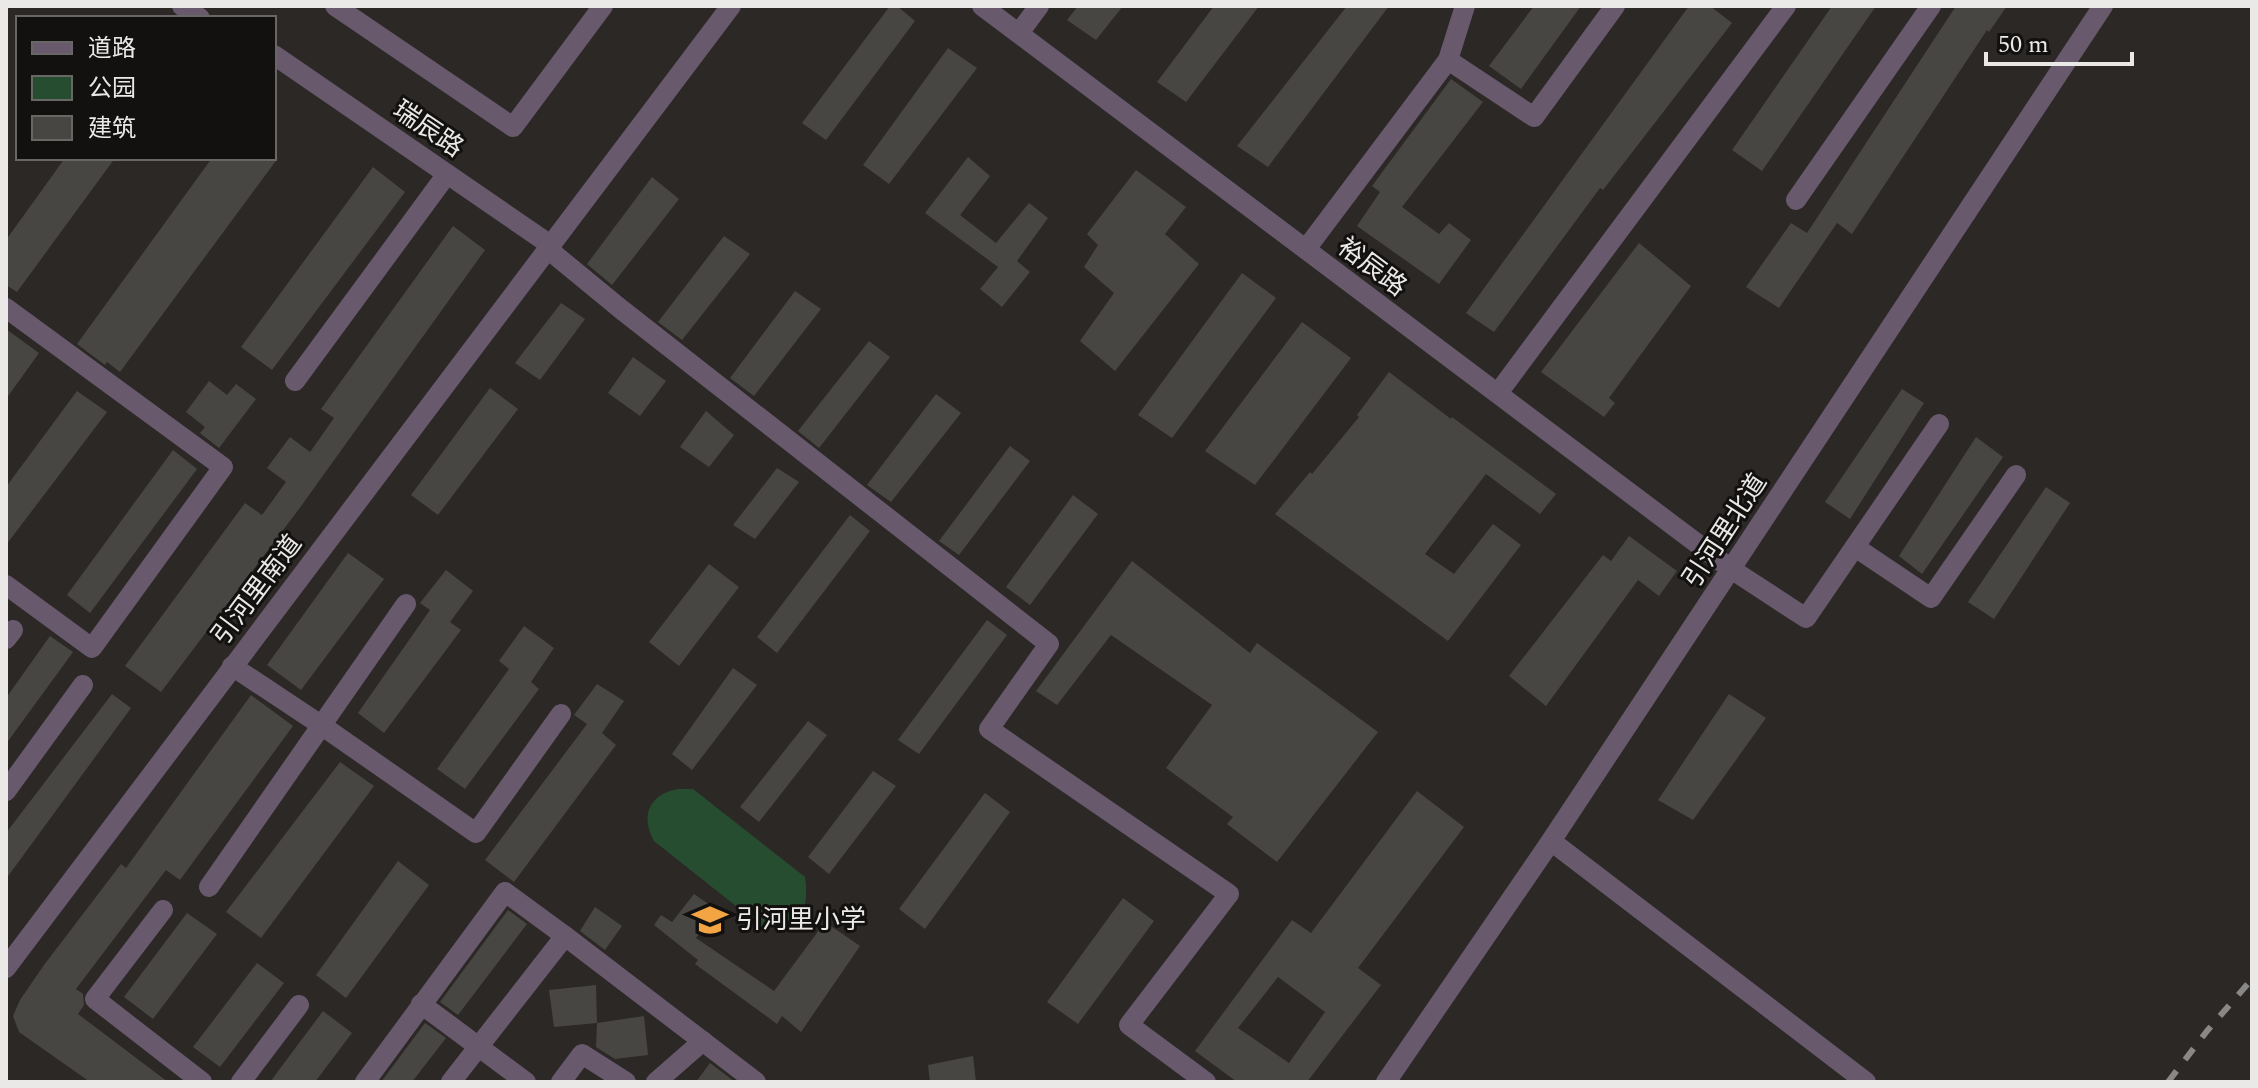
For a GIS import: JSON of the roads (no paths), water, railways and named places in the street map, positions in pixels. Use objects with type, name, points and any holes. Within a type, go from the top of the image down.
[{"type":"street","points":[[335,6],[513,127],[603,6]]},
{"type":"street","name":"引河里南道","points":[[6,968],[731,6]]},
{"type":"street","name":"裕辰路","points":[[982,6],[1731,569],[1806,618],[1855,547]]},
{"type":"street","points":[[1019,33],[1039,6]]},
{"type":"street","points":[[1306,249],[1448,60],[1465,6]]},
{"type":"street","points":[[1448,60],[1534,117],[1615,6]]},
{"type":"street","points":[[1498,393],[1786,6]]},
{"type":"street","points":[[1796,200],[1931,6]]},
{"type":"street","name":"引河里北道","points":[[1386,1082],[1551,841],[2103,6]]},
{"type":"street","name":"瑞辰路","points":[[276,56],[549,249],[622,310],[1049,644],[989,729],[1229,894],[1129,1025],[1206,1082]]},
{"type":"street","name":"瑞辰路","points":[[276,68],[445,177]]},
{"type":"street","points":[[295,381],[445,177]]},
{"type":"street","points":[[6,308],[223,467],[92,648],[6,585]]},
{"type":"street","points":[[1939,424],[1855,547],[1931,598],[2016,475]]},
{"type":"street","points":[[209,887],[406,604]]},
{"type":"street","points":[[232,666],[476,833],[561,714]]},
{"type":"street","points":[[6,791],[83,685]]},
{"type":"street","points":[[1551,841],[1866,1082]]},
{"type":"street","points":[[365,1082],[505,892],[756,1082]]},
{"type":"street","points":[[163,910],[95,999],[202,1082]]},
{"type":"street","points":[[451,1082],[565,936]]},
{"type":"street","points":[[421,1004],[526,1082]]},
{"type":"street","points":[[241,1082],[299,1005]]},
{"type":"street","points":[[656,1082],[703,1041]]},
{"type":"street","points":[[561,1082],[582,1054],[626,1082]]},
{"type":"railway","points":[[2168,1082],[2252,979]]},
{"type":"place","name":"引河里小学","points":[[710,920]]}]
